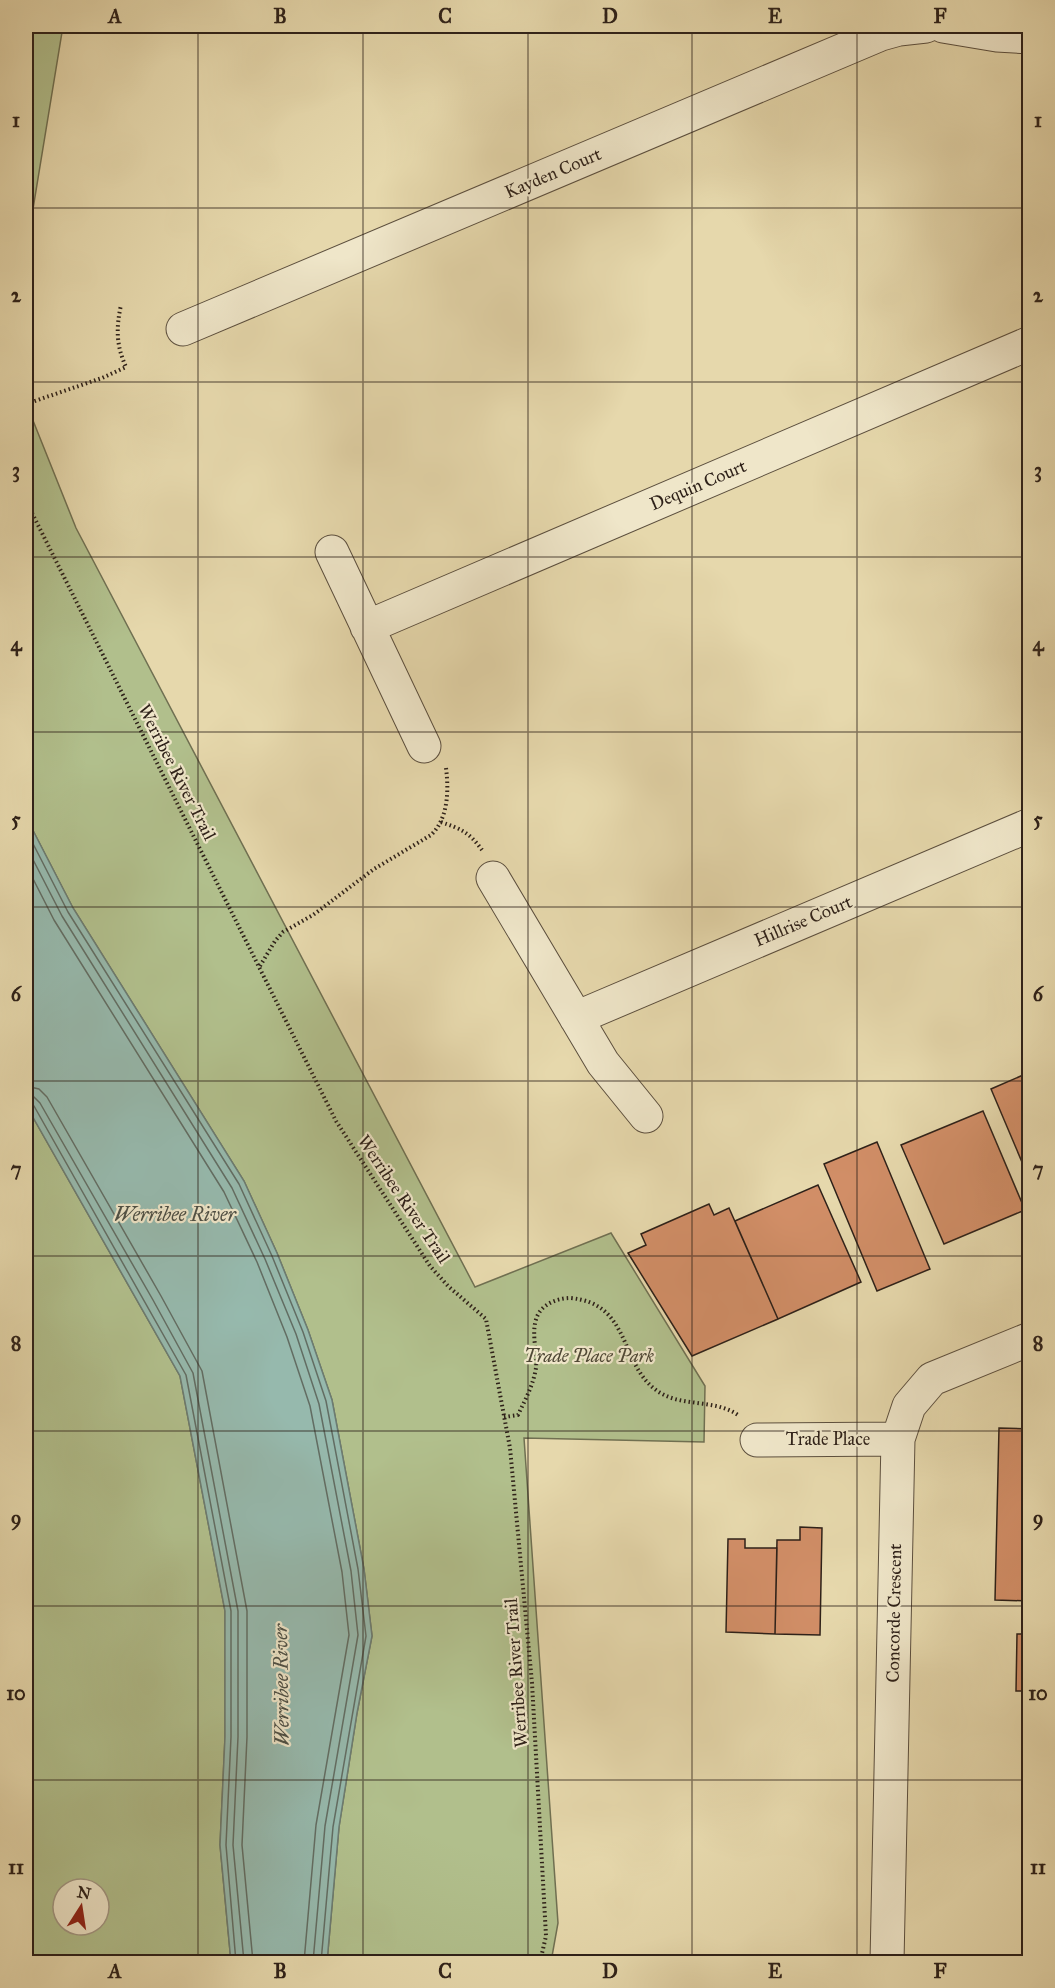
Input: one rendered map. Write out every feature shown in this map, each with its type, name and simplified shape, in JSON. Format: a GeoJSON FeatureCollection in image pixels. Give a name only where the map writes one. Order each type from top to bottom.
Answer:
{"type":"FeatureCollection","features":[{"type":"Feature","properties":{"kind":"street","name":"Kayden Court"},"geometry":{"type":"LineString","coordinates":[[183,329],[881,34],[926,26]]}},
{"type":"Feature","properties":{"kind":"street"},"geometry":{"type":"LineString","coordinates":[[943,26],[996,35],[1029,37]]}},
{"type":"Feature","properties":{"kind":"street","name":"Dequin Court"},"geometry":{"type":"LineString","coordinates":[[367,627],[1029,343]]}},
{"type":"Feature","properties":{"kind":"street"},"geometry":{"type":"LineString","coordinates":[[332,552],[367,627],[435,755]]}},
{"type":"Feature","properties":{"kind":"street","name":"Hillrise Court"},"geometry":{"type":"LineString","coordinates":[[576,1018],[1029,825]]}},
{"type":"Feature","properties":{"kind":"street"},"geometry":{"type":"LineString","coordinates":[[493,878],[603,1063],[646,1116]]}},
{"type":"Feature","properties":{"kind":"street","name":"Concorde Crescent"},"geometry":{"type":"LineString","coordinates":[[887,1962],[898,1439],[909,1406],[932,1379],[1029,1339]]}},
{"type":"Feature","properties":{"kind":"street","name":"Trade Place"},"geometry":{"type":"LineString","coordinates":[[758,1440],[898,1439]]}},
{"type":"Feature","properties":{"kind":"path"},"geometry":{"type":"LineString","coordinates":[[26,33],[31,26]]}},
{"type":"Feature","properties":{"kind":"path"},"geometry":{"type":"LineString","coordinates":[[26,404],[102,378],[126,367],[117,342],[121,305]]}},
{"type":"Feature","properties":{"kind":"path","name":"Werribee River Trail"},"geometry":{"type":"LineString","coordinates":[[26,501],[336,1121],[430,1266],[448,1286],[486,1319],[510,1448],[532,1683],[546,1936],[540,1962]]}},
{"type":"Feature","properties":{"kind":"path"},"geometry":{"type":"LineString","coordinates":[[260,967],[275,941],[284,932],[313,915],[374,869],[431,835],[441,822],[448,782],[435,755]]}},
{"type":"Feature","properties":{"kind":"path"},"geometry":{"type":"LineString","coordinates":[[441,822],[472,836],[490,864],[493,878]]}},
{"type":"Feature","properties":{"kind":"path"},"geometry":{"type":"LineString","coordinates":[[504,1417],[518,1415],[531,1388],[536,1366],[534,1331],[541,1310],[561,1298],[583,1299],[597,1305],[614,1320],[645,1380],[656,1391],[672,1399],[717,1405],[730,1410],[758,1440]]}},
{"type":"Feature","properties":{"kind":"green space"},"geometry":{"type":"Polygon","coordinates":[[[26,26],[63,26],[32,215],[26,217],[26,26]]]}},
{"type":"Feature","properties":{"kind":"green space","name":"Trade Place Park"},"geometry":{"type":"Polygon","coordinates":[[[26,403],[76,528],[475,1287],[611,1233],[705,1386],[704,1442],[524,1438],[558,1923],[551,1962],[327,1962],[339,1827],[372,1636],[364,1569],[332,1400],[308,1330],[277,1253],[244,1181],[73,908],[26,817],[26,403]]]}},
{"type":"Feature","properties":{"kind":"green space"},"geometry":{"type":"Polygon","coordinates":[[[26,1105],[180,1376],[225,1611],[225,1737],[220,1845],[231,1962],[26,1962],[26,1105]]]}},
{"type":"Feature","properties":{"kind":"water","name":"Werribee River"},"geometry":{"type":"Polygon","coordinates":[[[26,817],[73,908],[244,1181],[277,1253],[308,1330],[332,1400],[364,1569],[372,1636],[339,1827],[327,1962],[231,1962],[220,1845],[225,1737],[225,1611],[180,1376],[26,1105],[26,817]]]}},
{"type":"Feature","properties":{"kind":"building"},"geometry":{"type":"Polygon","coordinates":[[[1030,1072],[1030,1181],[991,1089],[1030,1072]]]}},
{"type":"Feature","properties":{"kind":"building"},"geometry":{"type":"Polygon","coordinates":[[[983,1111],[1025,1210],[944,1244],[901,1145],[983,1111]]]}},
{"type":"Feature","properties":{"kind":"building"},"geometry":{"type":"Polygon","coordinates":[[[877,1142],[930,1269],[877,1291],[824,1164],[877,1142]]]}},
{"type":"Feature","properties":{"kind":"building"},"geometry":{"type":"Polygon","coordinates":[[[818,1185],[861,1282],[778,1319],[735,1221],[818,1185]]]}},
{"type":"Feature","properties":{"kind":"building"},"geometry":{"type":"Polygon","coordinates":[[[709,1204],[714,1215],[729,1208],[778,1319],[692,1356],[628,1253],[646,1245],[641,1234],[709,1204]]]}},
{"type":"Feature","properties":{"kind":"building"},"geometry":{"type":"Polygon","coordinates":[[[999,1428],[1030,1429],[1030,1601],[995,1600],[999,1428]]]}},
{"type":"Feature","properties":{"kind":"building"},"geometry":{"type":"Polygon","coordinates":[[[800,1527],[822,1528],[820,1635],[775,1634],[777,1540],[800,1540],[800,1527]]]}},
{"type":"Feature","properties":{"kind":"building"},"geometry":{"type":"Polygon","coordinates":[[[728,1539],[745,1539],[745,1548],[777,1548],[775,1634],[726,1632],[728,1539]]]}},
{"type":"Feature","properties":{"kind":"building"},"geometry":{"type":"Polygon","coordinates":[[[1017,1634],[1030,1634],[1030,1691],[1016,1691],[1017,1634]]]}}]}
